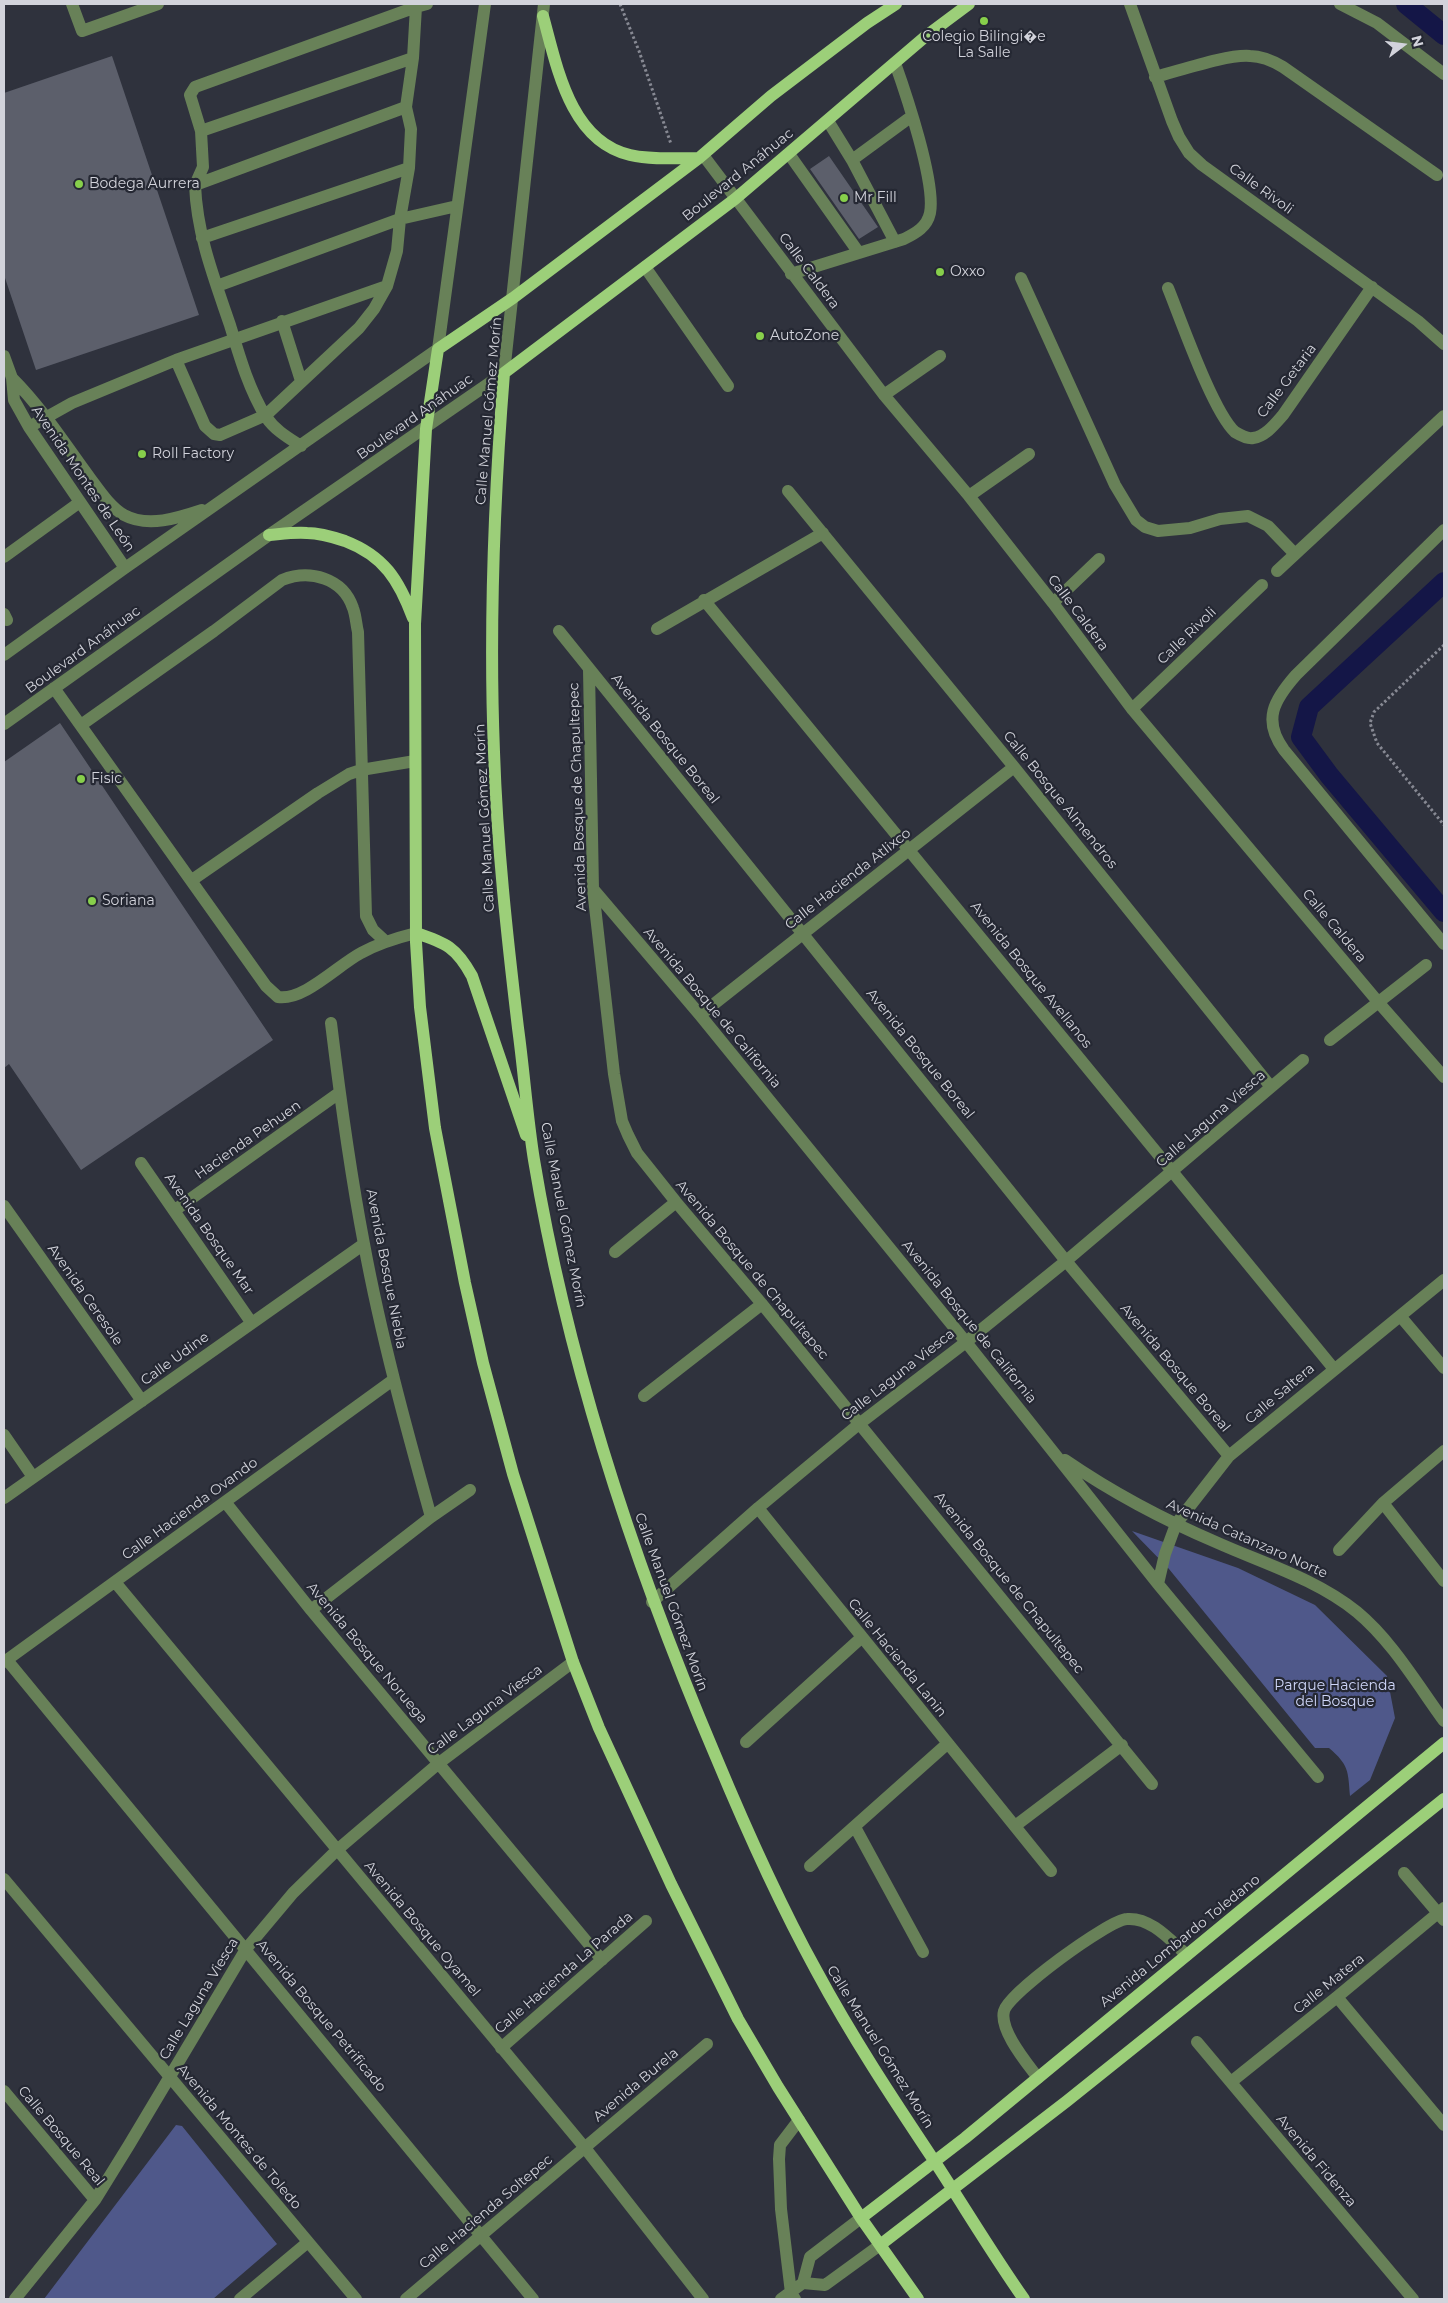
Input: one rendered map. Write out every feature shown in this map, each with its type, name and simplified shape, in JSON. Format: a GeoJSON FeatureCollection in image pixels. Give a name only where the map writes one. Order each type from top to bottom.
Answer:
{"type":"FeatureCollection","features":[{"type":"Feature","properties":{"kind":"main road"},"geometry":{"type":"LineString","coordinates":[[896,4],[867,23],[771,96],[701,157],[513,298],[438,349],[426,429],[415,624],[416,933],[420,1007],[434,1119],[465,1284],[483,1363],[513,1474],[573,1662],[599,1728],[697,1941],[738,2019],[861,2218],[918,2299]]}},
{"type":"Feature","properties":{"kind":"main road","name":"Boulevard Anáhuac"},"geometry":{"type":"LineString","coordinates":[[504,373],[735,199],[895,63],[969,4]]}},
{"type":"Feature","properties":{"kind":"main road"},"geometry":{"type":"LineString","coordinates":[[543,10],[565,91],[578,115],[592,133],[607,146],[630,155],[675,158],[701,157]]}},
{"type":"Feature","properties":{"kind":"main road","name":"Calle Manuel Gómez Morín"},"geometry":{"type":"LineString","coordinates":[[504,373],[497,463],[493,594],[494,751],[503,899],[534,1159],[560,1285],[583,1375],[624,1518],[652,1602],[740,1815],[782,1904],[847,2027],[1024,2299]]}},
{"type":"Feature","properties":{"kind":"main road"},"geometry":{"type":"LineString","coordinates":[[269,535],[309,532],[334,537],[360,547],[381,561],[396,580],[406,597],[415,624]]}},
{"type":"Feature","properties":{"kind":"main road"},"geometry":{"type":"LineString","coordinates":[[416,933],[450,947],[461,957],[472,976],[534,1159]]}},
{"type":"Feature","properties":{"kind":"main road","name":"Avenida Lombardo Toledano"},"geometry":{"type":"LineString","coordinates":[[861,2218],[1038,2078],[1444,1743]]}},
{"type":"Feature","properties":{"kind":"main road"},"geometry":{"type":"LineString","coordinates":[[880,2245],[953,2191],[1444,1799]]}},
{"type":"Feature","properties":{"kind":"street"},"geometry":{"type":"LineString","coordinates":[[72,4],[82,31],[158,4]]}},
{"type":"Feature","properties":{"kind":"street"},"geometry":{"type":"LineString","coordinates":[[4,655],[438,349],[485,4]]}},
{"type":"Feature","properties":{"kind":"street","name":"Calle Rivoli"},"geometry":{"type":"LineString","coordinates":[[1130,4],[1179,137],[1189,153],[1226,183],[1372,286],[1418,321],[1444,344]]}},
{"type":"Feature","properties":{"kind":"street"},"geometry":{"type":"LineString","coordinates":[[1340,4],[1377,24],[1444,74]]}},
{"type":"Feature","properties":{"kind":"street"},"geometry":{"type":"LineString","coordinates":[[176,360],[201,419],[209,431],[220,434],[266,416],[301,380],[359,328],[374,309],[387,286],[397,251],[400,219],[409,168],[411,129],[406,107],[421,5],[195,87],[190,96],[202,131],[203,167],[195,185],[198,221],[217,286],[246,372],[266,416],[280,433],[301,446]]}},
{"type":"Feature","properties":{"kind":"street","name":"Calle Manuel Gómez Morín"},"geometry":{"type":"LineString","coordinates":[[504,373],[543,10]]}},
{"type":"Feature","properties":{"kind":"street"},"geometry":{"type":"LineString","coordinates":[[1156,77],[1241,56],[1261,57],[1271,60],[1437,174]]}},
{"type":"Feature","properties":{"kind":"street"},"geometry":{"type":"LineString","coordinates":[[202,131],[413,58]]}},
{"type":"Feature","properties":{"kind":"street"},"geometry":{"type":"LineString","coordinates":[[791,274],[895,242],[916,233],[924,225],[930,214],[931,200],[928,180],[912,116],[895,63]]}},
{"type":"Feature","properties":{"kind":"street"},"geometry":{"type":"LineString","coordinates":[[195,185],[406,107]]}},
{"type":"Feature","properties":{"kind":"street"},"geometry":{"type":"LineString","coordinates":[[852,160],[912,116]]}},
{"type":"Feature","properties":{"kind":"street"},"geometry":{"type":"LineString","coordinates":[[828,121],[852,160],[895,242]]}},
{"type":"Feature","properties":{"kind":"street"},"geometry":{"type":"LineString","coordinates":[[789,154],[859,253]]}},
{"type":"Feature","properties":{"kind":"street","name":"Calle Caldera"},"geometry":{"type":"LineString","coordinates":[[701,157],[884,395],[969,496],[1053,603],[1132,709],[1379,1002],[1444,1076]]}},
{"type":"Feature","properties":{"kind":"street"},"geometry":{"type":"LineString","coordinates":[[202,238],[409,168]]}},
{"type":"Feature","properties":{"kind":"street"},"geometry":{"type":"LineString","coordinates":[[217,286],[400,219],[457,206]]}},
{"type":"Feature","properties":{"kind":"street"},"geometry":{"type":"LineString","coordinates":[[645,268],[728,386]]}},
{"type":"Feature","properties":{"kind":"street"},"geometry":{"type":"LineString","coordinates":[[1021,278],[1115,486],[1136,520],[1145,527],[1158,531],[1190,528],[1220,519],[1248,516],[1268,526],[1294,553]]}},
{"type":"Feature","properties":{"kind":"street"},"geometry":{"type":"LineString","coordinates":[[29,427],[44,417],[109,386],[234,338],[387,286]]}},
{"type":"Feature","properties":{"kind":"street","name":"Calle Getaria"},"geometry":{"type":"LineString","coordinates":[[1168,288],[1210,388],[1225,417],[1235,431],[1246,438],[1253,438],[1271,429],[1283,415],[1372,286]]}},
{"type":"Feature","properties":{"kind":"street"},"geometry":{"type":"LineString","coordinates":[[282,321],[301,380]]}},
{"type":"Feature","properties":{"kind":"street","name":"Avenida Montes de León"},"geometry":{"type":"LineString","coordinates":[[4,356],[12,378],[29,395],[100,491],[123,514],[134,518],[160,521],[214,506]]}},
{"type":"Feature","properties":{"kind":"street"},"geometry":{"type":"LineString","coordinates":[[884,395],[940,356]]}},
{"type":"Feature","properties":{"kind":"street","name":"Boulevard Anáhuac"},"geometry":{"type":"LineString","coordinates":[[4,724],[269,535],[426,429],[504,373]]}},
{"type":"Feature","properties":{"kind":"street","name":"Avenida Montes de León"},"geometry":{"type":"LineString","coordinates":[[12,378],[9,402],[29,427],[125,568]]}},
{"type":"Feature","properties":{"kind":"street"},"geometry":{"type":"LineString","coordinates":[[9,402],[29,395]]}},
{"type":"Feature","properties":{"kind":"street"},"geometry":{"type":"LineString","coordinates":[[1276,571],[1444,416]]}},
{"type":"Feature","properties":{"kind":"street"},"geometry":{"type":"LineString","coordinates":[[969,496],[1029,454]]}},
{"type":"Feature","properties":{"kind":"street","name":"Calle Bosque Almendros"},"geometry":{"type":"LineString","coordinates":[[788,491],[1014,767],[1271,1087]]}},
{"type":"Feature","properties":{"kind":"street"},"geometry":{"type":"LineString","coordinates":[[4,557],[80,502]]}},
{"type":"Feature","properties":{"kind":"street"},"geometry":{"type":"LineString","coordinates":[[1444,530],[1296,675],[1281,692],[1273,709],[1272,717],[1274,734],[1284,750],[1444,944]]}},
{"type":"Feature","properties":{"kind":"street"},"geometry":{"type":"LineString","coordinates":[[657,629],[704,600],[823,533]]}},
{"type":"Feature","properties":{"kind":"street"},"geometry":{"type":"LineString","coordinates":[[1053,603],[1099,559]]}},
{"type":"Feature","properties":{"kind":"street"},"geometry":{"type":"LineString","coordinates":[[81,725],[214,631],[272,586],[294,575],[317,575],[338,586],[347,596],[353,608],[358,632],[366,916],[372,930],[385,941]]}},
{"type":"Feature","properties":{"kind":"street","name":"Calle Rivoli"},"geometry":{"type":"LineString","coordinates":[[1132,709],[1262,585]]}},
{"type":"Feature","properties":{"kind":"street","name":"Avenida Bosque Avellanos"},"geometry":{"type":"LineString","coordinates":[[704,600],[1334,1369]]}},
{"type":"Feature","properties":{"kind":"street","name":"Avenida Bosque Boreal"},"geometry":{"type":"LineString","coordinates":[[559,631],[1066,1260],[1229,1456]]}},
{"type":"Feature","properties":{"kind":"street","name":"Avenida Bosque de Chapultepec"},"geometry":{"type":"LineString","coordinates":[[589,670],[593,889],[614,1074],[622,1121],[637,1153],[1152,1784]]}},
{"type":"Feature","properties":{"kind":"street"},"geometry":{"type":"LineString","coordinates":[[54,688],[266,986],[278,997],[294,997],[310,988],[348,960],[385,941],[416,933]]}},
{"type":"Feature","properties":{"kind":"street"},"geometry":{"type":"LineString","coordinates":[[192,880],[318,792],[361,770],[415,760]]}},
{"type":"Feature","properties":{"kind":"street","name":"Calle Hacienda Atlixco"},"geometry":{"type":"LineString","coordinates":[[700,1015],[1014,767]]}},
{"type":"Feature","properties":{"kind":"street","name":"Avenida Bosque de California"},"geometry":{"type":"LineString","coordinates":[[593,889],[700,1015],[966,1342],[1158,1584],[1318,1777]]}},
{"type":"Feature","properties":{"kind":"street"},"geometry":{"type":"LineString","coordinates":[[1330,1040],[1426,965]]}},
{"type":"Feature","properties":{"kind":"street","name":"Avenida Bosque Niebla"},"geometry":{"type":"LineString","coordinates":[[330,1023],[339,1093],[364,1244],[393,1380],[431,1517]]}},
{"type":"Feature","properties":{"kind":"street","name":"Calle Laguna Viesca"},"geometry":{"type":"LineString","coordinates":[[652,1602],[758,1508],[1066,1260],[1173,1172],[1303,1060]]}},
{"type":"Feature","properties":{"kind":"street","name":"Hacienda Pehuen"},"geometry":{"type":"LineString","coordinates":[[175,1210],[339,1093]]}},
{"type":"Feature","properties":{"kind":"street","name":"Avenida Bosque Mar"},"geometry":{"type":"LineString","coordinates":[[141,1163],[251,1322]]}},
{"type":"Feature","properties":{"kind":"street"},"geometry":{"type":"LineString","coordinates":[[615,1252],[676,1202]]}},
{"type":"Feature","properties":{"kind":"street","name":"Avenida Ceresole"},"geometry":{"type":"LineString","coordinates":[[4,1206],[142,1401]]}},
{"type":"Feature","properties":{"kind":"street","name":"Calle Udine"},"geometry":{"type":"LineString","coordinates":[[4,1498],[364,1244]]}},
{"type":"Feature","properties":{"kind":"street","name":"Calle Saltera"},"geometry":{"type":"LineString","coordinates":[[1158,1584],[1165,1554],[1176,1524],[1229,1456],[1444,1280]]}},
{"type":"Feature","properties":{"kind":"street"},"geometry":{"type":"LineString","coordinates":[[644,1396],[762,1304]]}},
{"type":"Feature","properties":{"kind":"street"},"geometry":{"type":"LineString","coordinates":[[1400,1317],[1444,1368]]}},
{"type":"Feature","properties":{"kind":"street","name":"Calle Hacienda Ovando"},"geometry":{"type":"LineString","coordinates":[[5,1661],[226,1503],[393,1380]]}},
{"type":"Feature","properties":{"kind":"street"},"geometry":{"type":"LineString","coordinates":[[4,1435],[33,1477]]}},
{"type":"Feature","properties":{"kind":"street"},"geometry":{"type":"LineString","coordinates":[[1339,1550],[1383,1503],[1444,1451]]}},
{"type":"Feature","properties":{"kind":"street","name":"Avenida Catanzaro Norte"},"geometry":{"type":"LineString","coordinates":[[1054,1453],[1119,1495],[1176,1524],[1307,1581],[1335,1596],[1357,1612],[1378,1632],[1444,1721]]}},
{"type":"Feature","properties":{"kind":"street"},"geometry":{"type":"LineString","coordinates":[[311,1610],[431,1517],[470,1490]]}},
{"type":"Feature","properties":{"kind":"street","name":"Avenida Bosque Noruega"},"geometry":{"type":"LineString","coordinates":[[226,1503],[311,1610],[602,1960]]}},
{"type":"Feature","properties":{"kind":"street"},"geometry":{"type":"LineString","coordinates":[[1383,1503],[1444,1581]]}},
{"type":"Feature","properties":{"kind":"street","name":"Calle Hacienda Lanin"},"geometry":{"type":"LineString","coordinates":[[758,1508],[861,1638],[1051,1871]]}},
{"type":"Feature","properties":{"kind":"street","name":"Avenida Bosque Oyamel"},"geometry":{"type":"LineString","coordinates":[[115,1582],[585,2148],[703,2299]]}},
{"type":"Feature","properties":{"kind":"street"},"geometry":{"type":"LineString","coordinates":[[746,1742],[861,1638]]}},
{"type":"Feature","properties":{"kind":"street","name":"Avenida Bosque Petrificado"},"geometry":{"type":"LineString","coordinates":[[5,1661],[246,1949],[534,2299]]}},
{"type":"Feature","properties":{"kind":"street","name":"Calle Laguna Viesca"},"geometry":{"type":"LineString","coordinates":[[15,2299],[95,2200],[246,1949],[293,1893],[337,1850],[439,1763],[573,1662]]}},
{"type":"Feature","properties":{"kind":"street"},"geometry":{"type":"LineString","coordinates":[[810,1866],[947,1744]]}},
{"type":"Feature","properties":{"kind":"street"},"geometry":{"type":"LineString","coordinates":[[1016,1826],[1122,1745]]}},
{"type":"Feature","properties":{"kind":"street"},"geometry":{"type":"LineString","coordinates":[[856,1827],[923,1952]]}},
{"type":"Feature","properties":{"kind":"street"},"geometry":{"type":"LineString","coordinates":[[1404,1873],[1442,1913]]}},
{"type":"Feature","properties":{"kind":"street","name":"Avenida Montes de Toledo"},"geometry":{"type":"LineString","coordinates":[[4,1879],[356,2299]]}},
{"type":"Feature","properties":{"kind":"street","name":"Calle Matera"},"geometry":{"type":"LineString","coordinates":[[1231,2082],[1442,1913]]}},
{"type":"Feature","properties":{"kind":"street"},"geometry":{"type":"LineString","coordinates":[[1038,2078],[1007,2031],[1004,2020],[1004,2012],[1008,2003],[1020,1990],[1106,1926],[1125,1919],[1136,1919],[1148,1924],[1187,1955]]}},
{"type":"Feature","properties":{"kind":"street","name":"Calle Hacienda La Parada"},"geometry":{"type":"LineString","coordinates":[[501,2048],[646,1921]]}},
{"type":"Feature","properties":{"kind":"street"},"geometry":{"type":"LineString","coordinates":[[1337,1998],[1444,2125]]}},
{"type":"Feature","properties":{"kind":"street","name":"Avenida Fidenza"},"geometry":{"type":"LineString","coordinates":[[1197,2042],[1413,2299]]}},
{"type":"Feature","properties":{"kind":"street","name":"Avenida Burela"},"geometry":{"type":"LineString","coordinates":[[585,2148],[707,2044]]}},
{"type":"Feature","properties":{"kind":"street","name":"Calle Bosque Real"},"geometry":{"type":"LineString","coordinates":[[4,2092],[95,2200]]}},
{"type":"Feature","properties":{"kind":"street"},"geometry":{"type":"LineString","coordinates":[[789,2297],[781,2208],[779,2159],[780,2145],[799,2120]]}},
{"type":"Feature","properties":{"kind":"street","name":"Calle Hacienda Soltepec"},"geometry":{"type":"LineString","coordinates":[[406,2299],[585,2148]]}},
{"type":"Feature","properties":{"kind":"street"},"geometry":{"type":"LineString","coordinates":[[789,2297],[803,2283],[810,2258],[861,2218]]}},
{"type":"Feature","properties":{"kind":"street"},"geometry":{"type":"LineString","coordinates":[[240,2299],[308,2242]]}},
{"type":"Feature","properties":{"kind":"street"},"geometry":{"type":"LineString","coordinates":[[803,2283],[825,2285],[880,2245]]}},
{"type":"Feature","properties":{"kind":"path"},"geometry":{"type":"LineString","coordinates":[[620,4],[651,83],[675,158]]}},
{"type":"Feature","properties":{"kind":"path"},"geometry":{"type":"LineString","coordinates":[[1444,645],[1374,712],[1370,723],[1376,743],[1444,825]]}},
{"type":"Feature","properties":{"kind":"green space","name":"Parque Hacienda del Bosque"},"geometry":{"type":"Polygon","coordinates":[[[1132,1531],[1238,1568],[1315,1605],[1387,1676],[1395,1718],[1370,1780],[1350,1796],[1348,1774],[1340,1759],[1329,1748],[1315,1748],[1169,1569],[1132,1531]]]}},
{"type":"Feature","properties":{"kind":"green space"},"geometry":{"type":"Polygon","coordinates":[[[176,2125],[182,2126],[277,2244],[213,2299],[44,2299],[176,2125]]]}},
{"type":"Feature","properties":{"kind":"building","name":"Bodega Aurrera"},"geometry":{"type":"Polygon","coordinates":[[[112,56],[199,315],[36,370],[4,275],[4,93],[112,56]]]}},
{"type":"Feature","properties":{"kind":"building","name":"Mr Fill"},"geometry":{"type":"Polygon","coordinates":[[[829,156],[878,227],[859,239],[810,169],[829,156]]]}},
{"type":"Feature","properties":{"kind":"building","name":"Soriana"},"geometry":{"type":"Polygon","coordinates":[[[60,723],[273,1040],[81,1170],[9,1064],[4,1068],[4,762],[60,723]]]}},
{"type":"Feature","properties":{"kind":"waterway"},"geometry":{"type":"LineString","coordinates":[[1406,4],[1444,35]]}},
{"type":"Feature","properties":{"kind":"waterway"},"geometry":{"type":"LineString","coordinates":[[1444,582],[1309,707],[1301,737],[1329,775],[1444,912]]}},
{"type":"Feature","properties":{"kind":"place","name":"Colegio Bilingi�e La Salle"},"geometry":{"type":"Point","coordinates":[984,21]}},
{"type":"Feature","properties":{"kind":"place","name":"Bodega Aurrera"},"geometry":{"type":"Point","coordinates":[79,184]}},
{"type":"Feature","properties":{"kind":"place","name":"Mr Fill"},"geometry":{"type":"Point","coordinates":[844,198]}},
{"type":"Feature","properties":{"kind":"place","name":"Oxxo"},"geometry":{"type":"Point","coordinates":[940,272]}},
{"type":"Feature","properties":{"kind":"place","name":"AutoZone"},"geometry":{"type":"Point","coordinates":[760,336]}},
{"type":"Feature","properties":{"kind":"place","name":"Roll Factory"},"geometry":{"type":"Point","coordinates":[142,454]}},
{"type":"Feature","properties":{"kind":"place","name":"Fisic"},"geometry":{"type":"Point","coordinates":[81,779]}},
{"type":"Feature","properties":{"kind":"place","name":"Soriana"},"geometry":{"type":"Point","coordinates":[92,901]}}]}
